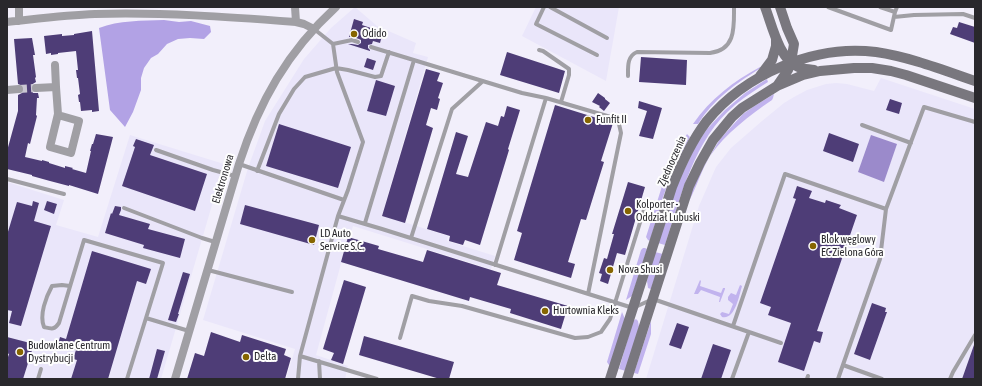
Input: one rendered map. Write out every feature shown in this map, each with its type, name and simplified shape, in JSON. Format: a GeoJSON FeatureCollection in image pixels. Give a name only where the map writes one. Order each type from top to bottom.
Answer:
{"type":"FeatureCollection","features":[{"type":"Feature","properties":{"kind":"main road"},"geometry":{"type":"LineString","coordinates":[[765,7],[776,39],[786,57],[800,68],[820,71]]}},
{"type":"Feature","properties":{"kind":"main road"},"geometry":{"type":"LineString","coordinates":[[780,7],[794,44],[808,53],[820,54]]}},
{"type":"Feature","properties":{"kind":"main road"},"geometry":{"type":"LineString","coordinates":[[760,78],[772,60],[776,46],[776,39]]}},
{"type":"Feature","properties":{"kind":"main road"},"geometry":{"type":"LineString","coordinates":[[777,86],[788,70],[794,44]]}},
{"type":"Feature","properties":{"kind":"main road","name":"Zjednoczenia"},"geometry":{"type":"LineString","coordinates":[[610,379],[672,187],[682,161],[706,123],[719,108],[743,88],[791,62],[820,54],[857,51],[875,52],[914,60],[975,81]]}},
{"type":"Feature","properties":{"kind":"main road"},"geometry":{"type":"LineString","coordinates":[[627,379],[689,186],[713,140],[732,116],[777,86],[804,75],[820,71],[854,68],[872,68],[891,71],[975,98]]}},
{"type":"Feature","properties":{"kind":"street"},"geometry":{"type":"LineString","coordinates":[[18,21],[19,7]]}},
{"type":"Feature","properties":{"kind":"street"},"geometry":{"type":"LineString","coordinates":[[295,7],[296,22]]}},
{"type":"Feature","properties":{"kind":"street","name":"Elektronowa"},"geometry":{"type":"LineString","coordinates":[[175,379],[238,164],[254,121],[265,98],[288,61],[314,29],[336,7]]}},
{"type":"Feature","properties":{"kind":"street"},"geometry":{"type":"LineString","coordinates":[[7,22],[47,17],[95,14],[193,15],[296,22],[314,29]]}},
{"type":"Feature","properties":{"kind":"street"},"geometry":{"type":"LineString","coordinates":[[54,65],[58,115],[50,147],[71,153],[79,121],[58,115]]}},
{"type":"Feature","properties":{"kind":"street"},"geometry":{"type":"LineString","coordinates":[[36,88],[56,87]]}},
{"type":"Feature","properties":{"kind":"street"},"geometry":{"type":"LineString","coordinates":[[7,90],[19,89]]}},
{"type":"Feature","properties":{"kind":"lane"},"geometry":{"type":"LineString","coordinates":[[544,7],[536,24],[597,55]]}},
{"type":"Feature","properties":{"kind":"lane"},"geometry":{"type":"LineString","coordinates":[[550,7],[607,38]]}},
{"type":"Feature","properties":{"kind":"lane"},"geometry":{"type":"LineString","coordinates":[[628,76],[628,61],[633,54],[637,52],[710,53],[724,48],[733,35],[734,7]]}},
{"type":"Feature","properties":{"kind":"lane"},"geometry":{"type":"LineString","coordinates":[[828,7],[891,30],[896,9],[880,7]]}},
{"type":"Feature","properties":{"kind":"lane"},"geometry":{"type":"LineString","coordinates":[[894,17],[963,14],[975,18]]}},
{"type":"Feature","properties":{"kind":"lane"},"geometry":{"type":"LineString","coordinates":[[298,379],[300,356],[338,216],[363,142],[336,68],[333,44],[314,29]]}},
{"type":"Feature","properties":{"kind":"lane"},"geometry":{"type":"LineString","coordinates":[[333,44],[352,40],[358,42]]}},
{"type":"Feature","properties":{"kind":"lane"},"geometry":{"type":"LineString","coordinates":[[371,47],[522,93],[561,102],[614,118],[619,124],[621,133],[588,294]]}},
{"type":"Feature","properties":{"kind":"lane"},"geometry":{"type":"LineString","coordinates":[[539,50],[568,69],[569,75],[561,102]]}},
{"type":"Feature","properties":{"kind":"lane"},"geometry":{"type":"LineString","coordinates":[[257,170],[279,114],[294,89],[305,77],[336,68],[381,76],[389,52]]}},
{"type":"Feature","properties":{"kind":"lane"},"geometry":{"type":"LineString","coordinates":[[365,223],[414,60]]}},
{"type":"Feature","properties":{"kind":"lane"},"geometry":{"type":"LineString","coordinates":[[410,238],[452,108],[483,81]]}},
{"type":"Feature","properties":{"kind":"lane"},"geometry":{"type":"LineString","coordinates":[[495,265],[546,98]]}},
{"type":"Feature","properties":{"kind":"lane"},"geometry":{"type":"LineString","coordinates":[[838,379],[880,259],[886,209],[924,107],[975,122]]}},
{"type":"Feature","properties":{"kind":"lane"},"geometry":{"type":"LineString","coordinates":[[862,125],[910,143]]}},
{"type":"Feature","properties":{"kind":"lane"},"geometry":{"type":"LineString","coordinates":[[156,150],[235,176]]}},
{"type":"Feature","properties":{"kind":"lane"},"geometry":{"type":"LineString","coordinates":[[238,164],[344,200]]}},
{"type":"Feature","properties":{"kind":"lane"},"geometry":{"type":"LineString","coordinates":[[732,326],[785,174],[886,209]]}},
{"type":"Feature","properties":{"kind":"lane"},"geometry":{"type":"LineString","coordinates":[[7,179],[64,194]]}},
{"type":"Feature","properties":{"kind":"lane"},"geometry":{"type":"LineString","coordinates":[[400,338],[412,296],[429,301],[462,306],[575,338],[588,337],[601,332],[610,319],[647,200]]}},
{"type":"Feature","properties":{"kind":"lane"},"geometry":{"type":"LineString","coordinates":[[124,208],[215,242]]}},
{"type":"Feature","properties":{"kind":"lane"},"geometry":{"type":"LineString","coordinates":[[338,216],[365,223],[615,303],[633,308],[653,299],[781,343]]}},
{"type":"Feature","properties":{"kind":"lane"},"geometry":{"type":"LineString","coordinates":[[70,286],[52,286],[44,306],[42,322],[44,327],[51,329],[56,327],[59,322],[70,286],[84,240],[163,263],[126,379]]}},
{"type":"Feature","properties":{"kind":"lane"},"geometry":{"type":"LineString","coordinates":[[207,269],[292,292]]}},
{"type":"Feature","properties":{"kind":"lane"},"geometry":{"type":"LineString","coordinates":[[146,318],[189,331]]}},
{"type":"Feature","properties":{"kind":"lane"},"geometry":{"type":"LineString","coordinates":[[732,379],[749,332]]}},
{"type":"Feature","properties":{"kind":"lane"},"geometry":{"type":"LineString","coordinates":[[950,379],[975,335]]}},
{"type":"Feature","properties":{"kind":"lane"},"geometry":{"type":"LineString","coordinates":[[300,356],[377,379]]}},
{"type":"Feature","properties":{"kind":"lane"},"geometry":{"type":"LineString","coordinates":[[320,362],[320,379]]}},
{"type":"Feature","properties":{"kind":"lane"},"geometry":{"type":"LineString","coordinates":[[842,365],[882,379]]}},
{"type":"Feature","properties":{"kind":"lane"},"geometry":{"type":"LineString","coordinates":[[38,379],[41,369]]}},
{"type":"Feature","properties":{"kind":"shaded area"},"geometry":{"type":"Polygon","coordinates":[[[355,7],[377,26],[416,43],[413,53],[428,57],[382,215],[448,236],[447,241],[495,256],[491,269],[353,226],[316,355],[348,366],[345,379],[286,379],[295,349],[203,320],[248,168],[265,121],[304,59],[331,28],[355,7]]]}},
{"type":"Feature","properties":{"kind":"shaded area"},"geometry":{"type":"Polygon","coordinates":[[[536,7],[619,7],[606,81],[522,36],[536,7]]]}},
{"type":"Feature","properties":{"kind":"shaded area"},"geometry":{"type":"Polygon","coordinates":[[[164,20],[179,22],[191,21],[210,26],[211,32],[204,39],[178,39],[167,44],[158,54],[151,58],[144,68],[141,78],[141,90],[133,112],[125,127],[110,110],[99,28],[123,22],[164,20]]]}},
{"type":"Feature","properties":{"kind":"shaded area"},"geometry":{"type":"Polygon","coordinates":[[[760,67],[761,68],[733,87],[718,100],[698,124],[693,124],[723,91],[760,67]]]}},
{"type":"Feature","properties":{"kind":"shaded area"},"geometry":{"type":"Polygon","coordinates":[[[881,78],[975,109],[975,379],[646,379],[699,206],[716,167],[731,148],[784,103],[794,97],[807,90],[826,84],[836,83],[847,84],[874,91],[881,78]]]}},
{"type":"Feature","properties":{"kind":"shaded area"},"geometry":{"type":"Polygon","coordinates":[[[767,79],[768,82],[735,105],[709,134],[699,151],[683,188],[665,245],[658,243],[676,187],[696,145],[707,129],[725,110],[745,93],[767,79]]]}},
{"type":"Feature","properties":{"kind":"shaded area"},"geometry":{"type":"Polygon","coordinates":[[[774,94],[772,100],[738,125],[716,148],[710,156],[689,201],[693,186],[699,174],[720,139],[743,114],[774,94]]]}},
{"type":"Feature","properties":{"kind":"shaded area"},"geometry":{"type":"Polygon","coordinates":[[[687,134],[690,137],[673,169],[650,241],[646,237],[669,164],[687,134]]]}},
{"type":"Feature","properties":{"kind":"shaded area"},"geometry":{"type":"Polygon","coordinates":[[[130,135],[224,164],[161,379],[7,379],[7,182],[64,200],[56,225],[98,237],[130,135]]]}},
{"type":"Feature","properties":{"kind":"shaded area"},"geometry":{"type":"Polygon","coordinates":[[[871,135],[897,144],[884,182],[858,172],[871,135]]]}},
{"type":"Feature","properties":{"kind":"shaded area"},"geometry":{"type":"Polygon","coordinates":[[[643,248],[647,249],[632,296],[626,300],[641,250],[643,248]]]}},
{"type":"Feature","properties":{"kind":"shaded area"},"geometry":{"type":"Polygon","coordinates":[[[655,252],[663,254],[651,289],[648,288],[647,281],[655,252]]]}},
{"type":"Feature","properties":{"kind":"shaded area"},"geometry":{"type":"Polygon","coordinates":[[[700,280],[700,286],[721,293],[723,288],[725,288],[720,302],[720,297],[701,290],[698,294],[694,294],[700,280]]]}},
{"type":"Feature","properties":{"kind":"shaded area"},"geometry":{"type":"Polygon","coordinates":[[[740,285],[742,286],[736,306],[730,315],[722,317],[720,314],[722,312],[729,314],[733,304],[728,300],[728,297],[731,293],[736,295],[740,285]]]}},
{"type":"Feature","properties":{"kind":"shaded area"},"geometry":{"type":"Polygon","coordinates":[[[622,312],[625,319],[610,366],[607,362],[622,312]]]}},
{"type":"Feature","properties":{"kind":"shaded area"},"geometry":{"type":"Polygon","coordinates":[[[636,319],[639,327],[626,371],[619,369],[633,321],[636,319]]]}},
{"type":"Feature","properties":{"kind":"shaded area"},"geometry":{"type":"Polygon","coordinates":[[[651,321],[651,334],[638,374],[634,373],[651,321]]]}},
{"type":"Feature","properties":{"kind":"building"},"geometry":{"type":"Polygon","coordinates":[[[354,19],[363,22],[362,25],[383,32],[380,43],[373,41],[372,44],[368,45],[370,51],[348,44],[358,45],[361,43],[361,40],[359,39],[349,37],[354,19]]]}},
{"type":"Feature","properties":{"kind":"building"},"geometry":{"type":"Polygon","coordinates":[[[959,22],[975,27],[975,43],[950,34],[953,27],[957,28],[959,22]]]}},
{"type":"Feature","properties":{"kind":"building"},"geometry":{"type":"Polygon","coordinates":[[[92,31],[99,111],[92,112],[92,110],[81,111],[78,95],[80,94],[76,70],[78,70],[76,51],[51,55],[51,53],[46,54],[44,36],[62,34],[62,36],[74,35],[92,31]]]}},
{"type":"Feature","properties":{"kind":"building"},"geometry":{"type":"Polygon","coordinates":[[[32,38],[35,55],[33,55],[36,82],[31,85],[31,89],[33,93],[38,93],[39,98],[37,98],[37,116],[25,157],[42,160],[65,168],[65,166],[73,168],[72,169],[86,173],[90,151],[96,134],[113,137],[98,194],[7,169],[7,151],[18,111],[18,95],[22,93],[24,89],[23,86],[18,84],[14,39],[32,38]]]}},
{"type":"Feature","properties":{"kind":"building"},"geometry":{"type":"Polygon","coordinates":[[[507,52],[565,71],[559,93],[500,75],[507,52]]]}},
{"type":"Feature","properties":{"kind":"building"},"geometry":{"type":"Polygon","coordinates":[[[641,57],[687,60],[686,85],[639,82],[641,57]]]}},
{"type":"Feature","properties":{"kind":"building"},"geometry":{"type":"Polygon","coordinates":[[[367,58],[376,61],[373,70],[364,67],[367,58]]]}},
{"type":"Feature","properties":{"kind":"building"},"geometry":{"type":"Polygon","coordinates":[[[426,69],[440,73],[437,81],[443,83],[438,98],[440,99],[437,110],[431,108],[426,125],[433,128],[405,223],[382,216],[426,69]]]}},
{"type":"Feature","properties":{"kind":"building"},"geometry":{"type":"Polygon","coordinates":[[[376,80],[395,86],[386,116],[367,111],[376,80]]]}},
{"type":"Feature","properties":{"kind":"building"},"geometry":{"type":"Polygon","coordinates":[[[598,93],[610,103],[604,111],[599,107],[600,106],[592,102],[598,93]]]}},
{"type":"Feature","properties":{"kind":"building"},"geometry":{"type":"Polygon","coordinates":[[[890,99],[902,103],[899,114],[886,110],[890,99]]]}},
{"type":"Feature","properties":{"kind":"building"},"geometry":{"type":"Polygon","coordinates":[[[639,101],[662,108],[653,139],[639,136],[647,111],[638,108],[639,101]]]}},
{"type":"Feature","properties":{"kind":"building"},"geometry":{"type":"Polygon","coordinates":[[[555,105],[613,123],[601,161],[604,162],[586,220],[581,219],[568,262],[575,264],[571,278],[514,260],[522,233],[517,231],[555,105]]]}},
{"type":"Feature","properties":{"kind":"building"},"geometry":{"type":"Polygon","coordinates":[[[507,106],[520,110],[480,245],[465,240],[463,245],[449,241],[450,236],[427,229],[456,132],[468,136],[456,174],[468,177],[486,122],[498,126],[501,116],[504,117],[507,106]]]}},
{"type":"Feature","properties":{"kind":"building"},"geometry":{"type":"Polygon","coordinates":[[[279,124],[351,147],[338,188],[266,166],[279,124]]]}},
{"type":"Feature","properties":{"kind":"building"},"geometry":{"type":"Polygon","coordinates":[[[829,133],[859,144],[853,162],[823,151],[829,133]]]}},
{"type":"Feature","properties":{"kind":"building"},"geometry":{"type":"Polygon","coordinates":[[[136,139],[154,145],[150,155],[207,174],[195,211],[122,186],[135,147],[133,146],[136,139]]]}},
{"type":"Feature","properties":{"kind":"building","name":"Kolporter - Oddział Lubuski"},"geometry":{"type":"Polygon","coordinates":[[[628,182],[645,187],[625,255],[617,253],[608,284],[600,281],[602,274],[599,273],[604,258],[607,259],[614,234],[612,234],[628,182]]]}},
{"type":"Feature","properties":{"kind":"building","name":"Blok węglowy EC Zielona Góra"},"geometry":{"type":"Polygon","coordinates":[[[797,186],[812,191],[809,198],[825,203],[826,200],[841,205],[839,208],[857,215],[817,331],[823,332],[820,343],[814,341],[804,371],[778,362],[791,323],[768,315],[771,307],[760,303],[796,199],[793,198],[797,186]]]}},
{"type":"Feature","properties":{"kind":"building"},"geometry":{"type":"Polygon","coordinates":[[[33,201],[39,203],[34,221],[51,226],[21,326],[9,323],[12,311],[7,310],[7,235],[17,202],[32,206],[33,201]]]}},
{"type":"Feature","properties":{"kind":"building"},"geometry":{"type":"Polygon","coordinates":[[[47,201],[57,204],[54,214],[44,210],[47,201]]]}},
{"type":"Feature","properties":{"kind":"building"},"geometry":{"type":"Polygon","coordinates":[[[245,205],[319,225],[314,245],[240,224],[245,205]]]}},
{"type":"Feature","properties":{"kind":"building"},"geometry":{"type":"Polygon","coordinates":[[[115,206],[121,207],[119,215],[150,224],[148,229],[185,239],[180,258],[143,248],[144,245],[105,233],[111,213],[112,214],[115,206]]]}},
{"type":"Feature","properties":{"kind":"building"},"geometry":{"type":"Polygon","coordinates":[[[348,237],[379,246],[378,249],[423,262],[427,250],[501,273],[497,285],[568,306],[561,329],[510,313],[511,309],[470,297],[469,301],[341,262],[348,237]]]}},
{"type":"Feature","properties":{"kind":"building"},"geometry":{"type":"Polygon","coordinates":[[[92,251],[151,269],[146,284],[137,281],[108,379],[71,379],[77,360],[73,359],[76,350],[58,344],[60,337],[66,339],[92,251]]]}},
{"type":"Feature","properties":{"kind":"building"},"geometry":{"type":"Polygon","coordinates":[[[183,272],[190,274],[176,322],[168,320],[183,272]]]}},
{"type":"Feature","properties":{"kind":"building"},"geometry":{"type":"Polygon","coordinates":[[[344,280],[366,287],[343,364],[331,360],[334,353],[323,349],[344,280]]]}},
{"type":"Feature","properties":{"kind":"building"},"geometry":{"type":"Polygon","coordinates":[[[872,303],[886,308],[885,312],[887,312],[870,360],[854,354],[872,303]]]}},
{"type":"Feature","properties":{"kind":"building"},"geometry":{"type":"Polygon","coordinates":[[[677,323],[689,327],[681,349],[669,345],[677,323]]]}},
{"type":"Feature","properties":{"kind":"building","name":"Delta"},"geometry":{"type":"Polygon","coordinates":[[[211,332],[240,342],[242,335],[286,349],[284,355],[291,358],[285,379],[187,379],[195,353],[204,356],[211,332]]]}},
{"type":"Feature","properties":{"kind":"building"},"geometry":{"type":"Polygon","coordinates":[[[364,336],[454,362],[449,379],[440,379],[359,355],[364,336]]]}},
{"type":"Feature","properties":{"kind":"building","name":"Budowlane Centrum Dystrybucji"},"geometry":{"type":"Polygon","coordinates":[[[7,337],[34,344],[23,379],[7,379],[7,360],[9,354],[7,353],[7,337]]]}},
{"type":"Feature","properties":{"kind":"building"},"geometry":{"type":"Polygon","coordinates":[[[713,344],[731,350],[721,379],[701,379],[713,344]]]}},
{"type":"Feature","properties":{"kind":"building"},"geometry":{"type":"Polygon","coordinates":[[[974,345],[975,379],[962,379],[974,345]]]}},
{"type":"Feature","properties":{"kind":"building"},"geometry":{"type":"Polygon","coordinates":[[[157,349],[165,351],[157,379],[149,379],[157,349]]]}},
{"type":"Feature","properties":{"kind":"tunnel"},"geometry":{"type":"LineString","coordinates":[[19,89],[36,88]]}},
{"type":"Feature","properties":{"kind":"place","name":"Odido"},"geometry":{"type":"Point","coordinates":[354,34]}},
{"type":"Feature","properties":{"kind":"place","name":"Funfit II"},"geometry":{"type":"Point","coordinates":[588,120]}},
{"type":"Feature","properties":{"kind":"place","name":"Kolporter - Oddział Lubuski"},"geometry":{"type":"Point","coordinates":[628,211]}},
{"type":"Feature","properties":{"kind":"place","name":"LD Auto Service S.C."},"geometry":{"type":"Point","coordinates":[312,240]}},
{"type":"Feature","properties":{"kind":"place","name":"Blok węglowy EC Zielona Góra"},"geometry":{"type":"Point","coordinates":[813,246]}},
{"type":"Feature","properties":{"kind":"place","name":"Nova Shusi"},"geometry":{"type":"Point","coordinates":[610,270]}},
{"type":"Feature","properties":{"kind":"place","name":"Hurtownia Kleks"},"geometry":{"type":"Point","coordinates":[545,311]}},
{"type":"Feature","properties":{"kind":"place","name":"Budowlane Centrum Dystrybucji"},"geometry":{"type":"Point","coordinates":[20,352]}},
{"type":"Feature","properties":{"kind":"place","name":"Delta"},"geometry":{"type":"Point","coordinates":[246,357]}}]}
